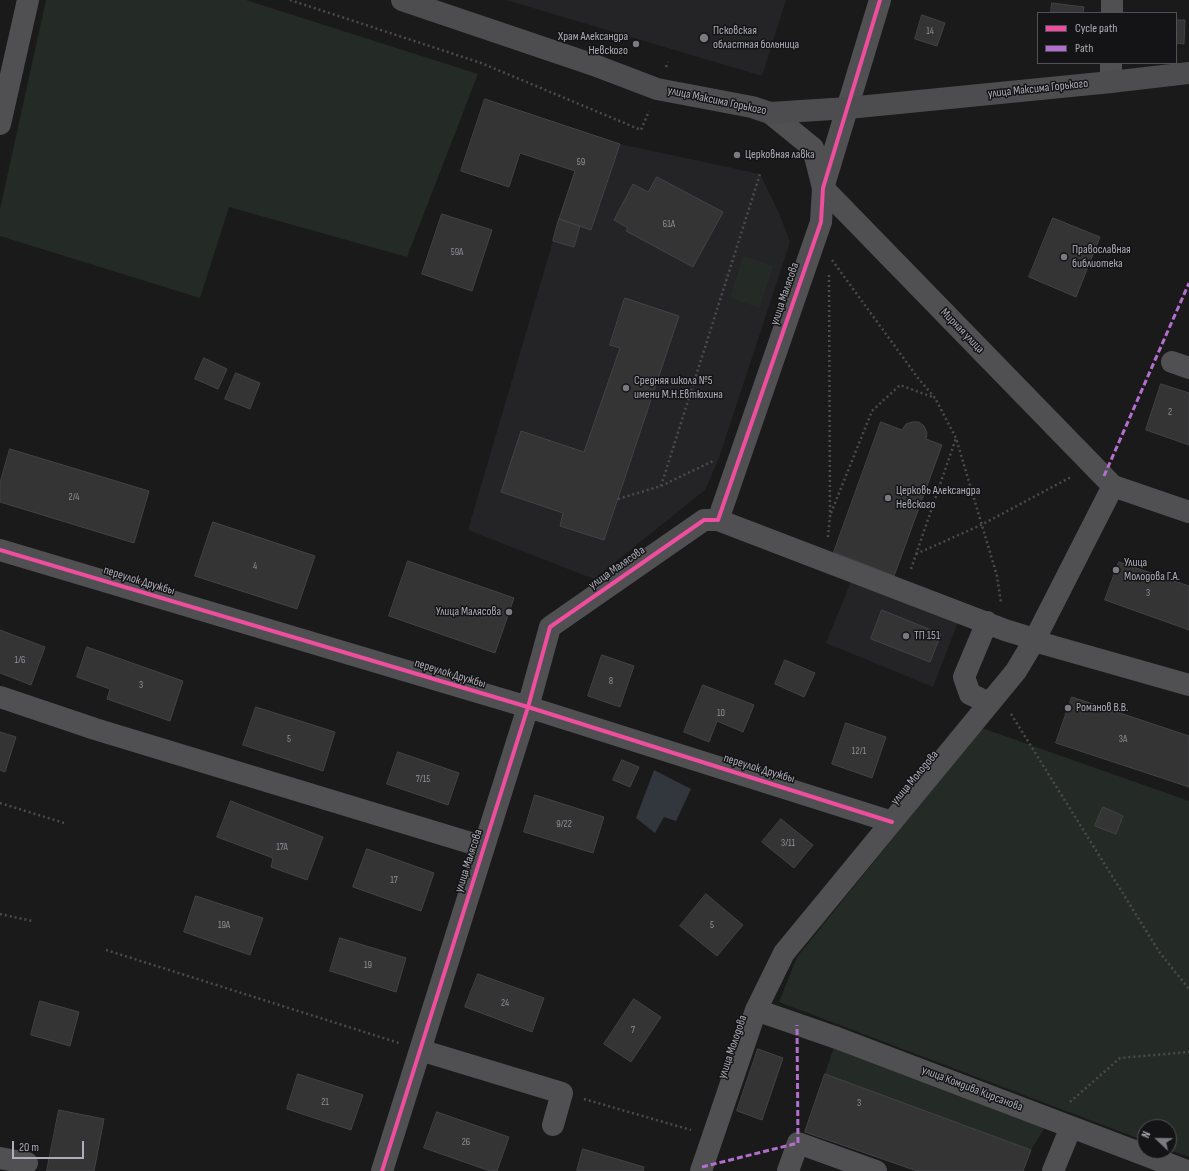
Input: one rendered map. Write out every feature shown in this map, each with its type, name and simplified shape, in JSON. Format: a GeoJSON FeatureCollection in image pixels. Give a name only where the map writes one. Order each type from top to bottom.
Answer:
{"type":"FeatureCollection","features":[{"type":"Feature","properties":{"kind":"main road","name":"улица Максима Горького"},"geometry":{"type":"LineString","coordinates":[[402,0],[594,65],[657,89],[752,107],[770,113],[848,108],[1111,72],[1189,73]]}},
{"type":"Feature","properties":{"kind":"street"},"geometry":{"type":"LineString","coordinates":[[0,124],[28,0]]}},
{"type":"Feature","properties":{"kind":"street","name":"улица Малясова"},"geometry":{"type":"LineString","coordinates":[[382,1171],[528,707],[550,627],[704,520],[718,520],[821,222],[823,188],[880,0]]}},
{"type":"Feature","properties":{"kind":"street"},"geometry":{"type":"LineString","coordinates":[[1112,0],[1112,12]]}},
{"type":"Feature","properties":{"kind":"street"},"geometry":{"type":"LineString","coordinates":[[770,113],[813,148],[823,188]]}},
{"type":"Feature","properties":{"kind":"street","name":"Мирная улица"},"geometry":{"type":"LineString","coordinates":[[823,188],[1113,486],[1189,512]]}},
{"type":"Feature","properties":{"kind":"street","name":"улица Молодова"},"geometry":{"type":"LineString","coordinates":[[706,1170],[713,1136],[756,1010],[784,953],[1016,671],[1034,641],[1113,486]]}},
{"type":"Feature","properties":{"kind":"street"},"geometry":{"type":"LineString","coordinates":[[718,520],[1031,638],[1034,641],[1189,685]]}},
{"type":"Feature","properties":{"kind":"street","name":"переулок Дружбы"},"geometry":{"type":"LineString","coordinates":[[0,550],[528,707],[892,822]]}},
{"type":"Feature","properties":{"kind":"street"},"geometry":{"type":"LineString","coordinates":[[987,622],[964,677],[970,694],[993,698]]}},
{"type":"Feature","properties":{"kind":"street"},"geometry":{"type":"LineString","coordinates":[[0,697],[95,729],[484,847]]}},
{"type":"Feature","properties":{"kind":"street","name":"улица Комдива Кирсанова"},"geometry":{"type":"LineString","coordinates":[[756,1010],[837,1038],[1187,1171]]}},
{"type":"Feature","properties":{"kind":"street"},"geometry":{"type":"LineString","coordinates":[[420,1050],[562,1093],[553,1125]]}},
{"type":"Feature","properties":{"kind":"street"},"geometry":{"type":"LineString","coordinates":[[1053,1171],[1071,1127]]}},
{"type":"Feature","properties":{"kind":"street"},"geometry":{"type":"LineString","coordinates":[[788,1171],[798,1144],[876,1171]]}},
{"type":"Feature","properties":{"kind":"street"},"geometry":{"type":"LineString","coordinates":[[0,1158],[27,1163]]}},
{"type":"Feature","properties":{"kind":"path"},"geometry":{"type":"LineString","coordinates":[[290,0],[481,63],[641,130],[668,62]]}},
{"type":"Feature","properties":{"kind":"path"},"geometry":{"type":"LineString","coordinates":[[661,486],[760,174]]}},
{"type":"Feature","properties":{"kind":"path"},"geometry":{"type":"LineString","coordinates":[[829,263],[829,255],[918,378],[935,398],[956,438],[996,576]]}},
{"type":"Feature","properties":{"kind":"path"},"geometry":{"type":"LineString","coordinates":[[826,561],[830,516],[829,271]]}},
{"type":"Feature","properties":{"kind":"path"},"geometry":{"type":"LineString","coordinates":[[830,516],[872,411],[900,385],[935,398]]}},
{"type":"Feature","properties":{"kind":"path"},"geometry":{"type":"LineString","coordinates":[[903,590],[956,438]]}},
{"type":"Feature","properties":{"kind":"path"},"geometry":{"type":"LineString","coordinates":[[618,499],[661,486],[719,458]]}},
{"type":"Feature","properties":{"kind":"path"},"geometry":{"type":"LineString","coordinates":[[916,554],[981,525],[1072,476]]}},
{"type":"Feature","properties":{"kind":"path"},"geometry":{"type":"LineString","coordinates":[[993,698],[1160,953],[1189,989]]}},
{"type":"Feature","properties":{"kind":"path"},"geometry":{"type":"LineString","coordinates":[[0,803],[64,823]]}},
{"type":"Feature","properties":{"kind":"path"},"geometry":{"type":"LineString","coordinates":[[0,914],[32,922]]}},
{"type":"Feature","properties":{"kind":"path"},"geometry":{"type":"LineString","coordinates":[[106,950],[420,1050]]}},
{"type":"Feature","properties":{"kind":"path"},"geometry":{"type":"LineString","coordinates":[[1050,1119],[1120,1058],[1189,1052]]}},
{"type":"Feature","properties":{"kind":"path"},"geometry":{"type":"LineString","coordinates":[[562,1093],[713,1136]]}},
{"type":"Feature","properties":{"kind":"shaded area"},"geometry":{"type":"Polygon","coordinates":[[[46,0],[246,0],[478,74],[407,257],[229,207],[200,298],[0,236],[0,209],[46,0]]]}},
{"type":"Feature","properties":{"kind":"shaded area","name":"Псковская областная больница"},"geometry":{"type":"Polygon","coordinates":[[[506,0],[786,0],[762,76],[506,0]]]}},
{"type":"Feature","properties":{"kind":"shaded area","name":"Средняя школа №5 имени М.Н.Евтюхина"},"geometry":{"type":"Polygon","coordinates":[[[620,144],[760,174],[779,213],[790,242],[719,458],[705,490],[594,579],[468,530],[553,241],[574,247],[580,226],[591,230],[620,144]]]}},
{"type":"Feature","properties":{"kind":"shaded area"},"geometry":{"type":"Polygon","coordinates":[[[743,256],[773,266],[759,308],[730,298],[743,256]]]}},
{"type":"Feature","properties":{"kind":"shaded area"},"geometry":{"type":"Polygon","coordinates":[[[852,579],[958,622],[933,687],[826,643],[852,579]]]}},
{"type":"Feature","properties":{"kind":"shaded area"},"geometry":{"type":"Polygon","coordinates":[[[982,728],[1189,801],[1189,1157],[1177,1153],[1177,1119],[1137,1119],[1137,1138],[779,1002],[797,957],[982,728]]]}},
{"type":"Feature","properties":{"kind":"shaded area"},"geometry":{"type":"Polygon","coordinates":[[[654,770],[691,789],[676,821],[664,817],[655,833],[636,818],[654,770]]]}},
{"type":"Feature","properties":{"kind":"shaded area"},"geometry":{"type":"Polygon","coordinates":[[[837,1038],[1050,1119],[1031,1150],[825,1074],[837,1038]]]}},
{"type":"Feature","properties":{"kind":"building"},"geometry":{"type":"Polygon","coordinates":[[[1052,3],[1084,7],[1083,12],[1051,12],[1052,3]]]}},
{"type":"Feature","properties":{"kind":"building"},"geometry":{"type":"Polygon","coordinates":[[[922,15],[945,23],[937,46],[915,39],[922,15]]]}},
{"type":"Feature","properties":{"kind":"building"},"geometry":{"type":"Polygon","coordinates":[[[1177,20],[1185,20],[1184,44],[1177,43],[1177,20]]]}},
{"type":"Feature","properties":{"kind":"building"},"geometry":{"type":"Polygon","coordinates":[[[485,99],[620,144],[591,230],[559,219],[575,171],[520,153],[509,187],[461,171],[485,99]]]}},
{"type":"Feature","properties":{"kind":"building"},"geometry":{"type":"Polygon","coordinates":[[[657,177],[723,212],[693,267],[626,231],[628,228],[614,220],[633,184],[648,192],[657,177]]]}},
{"type":"Feature","properties":{"kind":"building"},"geometry":{"type":"Polygon","coordinates":[[[442,214],[492,230],[472,291],[422,274],[442,214]]]}},
{"type":"Feature","properties":{"kind":"building","name":"Православная библиотека"},"geometry":{"type":"Polygon","coordinates":[[[1053,218],[1100,237],[1076,297],[1029,277],[1053,218]]]}},
{"type":"Feature","properties":{"kind":"building"},"geometry":{"type":"Polygon","coordinates":[[[559,219],[580,226],[574,247],[553,241],[559,219]]]}},
{"type":"Feature","properties":{"kind":"building"},"geometry":{"type":"Polygon","coordinates":[[[625,298],[679,316],[604,540],[560,526],[563,513],[501,492],[521,431],[584,452],[620,348],[610,345],[625,298]]]}},
{"type":"Feature","properties":{"kind":"building"},"geometry":{"type":"Polygon","coordinates":[[[204,358],[227,369],[218,389],[195,379],[204,358]]]}},
{"type":"Feature","properties":{"kind":"building"},"geometry":{"type":"Polygon","coordinates":[[[236,373],[260,383],[250,409],[225,399],[236,373]]]}},
{"type":"Feature","properties":{"kind":"building"},"geometry":{"type":"Polygon","coordinates":[[[1161,384],[1189,393],[1189,445],[1146,430],[1161,384]]]}},
{"type":"Feature","properties":{"kind":"building","name":"Церковь Александра Невского"},"geometry":{"type":"Polygon","coordinates":[[[881,422],[902,430],[906,424],[919,422],[924,426],[927,433],[926,439],[942,445],[894,576],[834,552],[881,422]]]}},
{"type":"Feature","properties":{"kind":"building"},"geometry":{"type":"Polygon","coordinates":[[[10,449],[149,491],[134,543],[0,502],[0,483],[10,449]]]}},
{"type":"Feature","properties":{"kind":"building"},"geometry":{"type":"Polygon","coordinates":[[[213,522],[315,556],[297,609],[195,576],[213,522]]]}},
{"type":"Feature","properties":{"kind":"building"},"geometry":{"type":"Polygon","coordinates":[[[408,561],[514,598],[495,653],[389,616],[408,561]]]}},
{"type":"Feature","properties":{"kind":"building"},"geometry":{"type":"Polygon","coordinates":[[[1119,562],[1189,586],[1189,630],[1105,600],[1119,562]]]}},
{"type":"Feature","properties":{"kind":"building","name":"ТП 151"},"geometry":{"type":"Polygon","coordinates":[[[882,610],[941,634],[930,662],[871,639],[882,610]]]}},
{"type":"Feature","properties":{"kind":"building"},"geometry":{"type":"Polygon","coordinates":[[[0,630],[45,647],[31,685],[0,673],[0,630]]]}},
{"type":"Feature","properties":{"kind":"building"},"geometry":{"type":"Polygon","coordinates":[[[87,647],[183,681],[170,721],[107,699],[110,689],[77,677],[87,647]]]}},
{"type":"Feature","properties":{"kind":"building"},"geometry":{"type":"Polygon","coordinates":[[[602,655],[634,666],[620,707],[588,696],[602,655]]]}},
{"type":"Feature","properties":{"kind":"building"},"geometry":{"type":"Polygon","coordinates":[[[785,660],[815,673],[804,697],[775,684],[785,660]]]}},
{"type":"Feature","properties":{"kind":"building"},"geometry":{"type":"Polygon","coordinates":[[[703,685],[754,705],[743,732],[717,721],[709,742],[684,732],[703,685]]]}},
{"type":"Feature","properties":{"kind":"building"},"geometry":{"type":"Polygon","coordinates":[[[1072,697],[1189,736],[1189,787],[1056,743],[1072,697]]]}},
{"type":"Feature","properties":{"kind":"building"},"geometry":{"type":"Polygon","coordinates":[[[256,707],[335,732],[323,771],[243,745],[256,707]]]}},
{"type":"Feature","properties":{"kind":"building"},"geometry":{"type":"Polygon","coordinates":[[[846,723],[886,737],[872,778],[832,764],[846,723]]]}},
{"type":"Feature","properties":{"kind":"building"},"geometry":{"type":"Polygon","coordinates":[[[0,732],[16,737],[5,772],[0,770],[0,732]]]}},
{"type":"Feature","properties":{"kind":"building"},"geometry":{"type":"Polygon","coordinates":[[[398,752],[459,773],[448,805],[387,784],[398,752]]]}},
{"type":"Feature","properties":{"kind":"building"},"geometry":{"type":"Polygon","coordinates":[[[622,760],[639,767],[630,787],[613,780],[622,760]]]}},
{"type":"Feature","properties":{"kind":"building"},"geometry":{"type":"Polygon","coordinates":[[[535,795],[604,817],[593,853],[524,832],[535,795]]]}},
{"type":"Feature","properties":{"kind":"building"},"geometry":{"type":"Polygon","coordinates":[[[231,801],[323,837],[307,880],[271,867],[273,858],[217,837],[231,801]]]}},
{"type":"Feature","properties":{"kind":"building"},"geometry":{"type":"Polygon","coordinates":[[[1103,807],[1123,816],[1116,834],[1095,826],[1103,807]]]}},
{"type":"Feature","properties":{"kind":"building"},"geometry":{"type":"Polygon","coordinates":[[[781,819],[813,845],[794,868],[762,842],[781,819]]]}},
{"type":"Feature","properties":{"kind":"building"},"geometry":{"type":"Polygon","coordinates":[[[367,849],[434,873],[421,911],[353,887],[367,849]]]}},
{"type":"Feature","properties":{"kind":"building"},"geometry":{"type":"Polygon","coordinates":[[[706,894],[743,925],[717,956],[680,926],[706,894]]]}},
{"type":"Feature","properties":{"kind":"building"},"geometry":{"type":"Polygon","coordinates":[[[196,896],[263,918],[250,955],[184,932],[196,896]]]}},
{"type":"Feature","properties":{"kind":"building"},"geometry":{"type":"Polygon","coordinates":[[[340,938],[406,958],[396,992],[330,971],[340,938]]]}},
{"type":"Feature","properties":{"kind":"building"},"geometry":{"type":"Polygon","coordinates":[[[478,974],[544,998],[532,1032],[465,1007],[478,974]]]}},
{"type":"Feature","properties":{"kind":"building"},"geometry":{"type":"Polygon","coordinates":[[[634,999],[661,1017],[631,1062],[604,1044],[634,999]]]}},
{"type":"Feature","properties":{"kind":"building"},"geometry":{"type":"Polygon","coordinates":[[[40,1001],[79,1012],[70,1046],[31,1035],[40,1001]]]}},
{"type":"Feature","properties":{"kind":"building"},"geometry":{"type":"Polygon","coordinates":[[[758,1049],[783,1058],[762,1120],[737,1111],[758,1049]]]}},
{"type":"Feature","properties":{"kind":"building"},"geometry":{"type":"Polygon","coordinates":[[[298,1074],[363,1095],[351,1130],[287,1109],[298,1074]]]}},
{"type":"Feature","properties":{"kind":"building"},"geometry":{"type":"Polygon","coordinates":[[[825,1074],[1031,1150],[1023,1171],[917,1171],[805,1132],[825,1074]]]}},
{"type":"Feature","properties":{"kind":"building"},"geometry":{"type":"Polygon","coordinates":[[[59,1110],[104,1119],[94,1171],[47,1171],[59,1110]]]}},
{"type":"Feature","properties":{"kind":"building"},"geometry":{"type":"Polygon","coordinates":[[[437,1112],[509,1137],[497,1171],[490,1171],[424,1148],[437,1112]]]}},
{"type":"Feature","properties":{"kind":"building"},"geometry":{"type":"Polygon","coordinates":[[[583,1149],[644,1167],[643,1171],[577,1171],[583,1149]]]}},
{"type":"Feature","properties":{"kind":"marked path"},"geometry":{"type":"LineString","coordinates":[[1104,476],[1189,283]]}},
{"type":"Feature","properties":{"kind":"marked path"},"geometry":{"type":"LineString","coordinates":[[702,1167],[798,1143],[797,1025]]}},
{"type":"Feature","properties":{"kind":"cycle path"},"geometry":{"type":"LineString","coordinates":[[382,1171],[528,707],[550,627],[704,520],[718,520],[821,222],[823,188],[880,0]]}},
{"type":"Feature","properties":{"kind":"cycle path"},"geometry":{"type":"LineString","coordinates":[[0,550],[528,707],[892,822]]}},
{"type":"Feature","properties":{"kind":"place","name":"Псковская областная больница"},"geometry":{"type":"Point","coordinates":[704,38]}},
{"type":"Feature","properties":{"kind":"place","name":"Храм Александра Невского"},"geometry":{"type":"Point","coordinates":[636,44]}},
{"type":"Feature","properties":{"kind":"place","name":"Церковная лавка"},"geometry":{"type":"Point","coordinates":[737,155]}},
{"type":"Feature","properties":{"kind":"place","name":"Православная библиотека"},"geometry":{"type":"Point","coordinates":[1064,257]}},
{"type":"Feature","properties":{"kind":"place","name":"Средняя школа №5 имени М.Н.Евтюхина"},"geometry":{"type":"Point","coordinates":[626,388]}},
{"type":"Feature","properties":{"kind":"place","name":"Церковь Александра Невского"},"geometry":{"type":"Point","coordinates":[888,498]}},
{"type":"Feature","properties":{"kind":"place","name":"Улица Молодова Г.А."},"geometry":{"type":"Point","coordinates":[1116,570]}},
{"type":"Feature","properties":{"kind":"place","name":"Улица Малясова"},"geometry":{"type":"Point","coordinates":[509,612]}},
{"type":"Feature","properties":{"kind":"place","name":"ТП 151"},"geometry":{"type":"Point","coordinates":[906,636]}},
{"type":"Feature","properties":{"kind":"place","name":"Романов В.В."},"geometry":{"type":"Point","coordinates":[1068,708]}}]}
